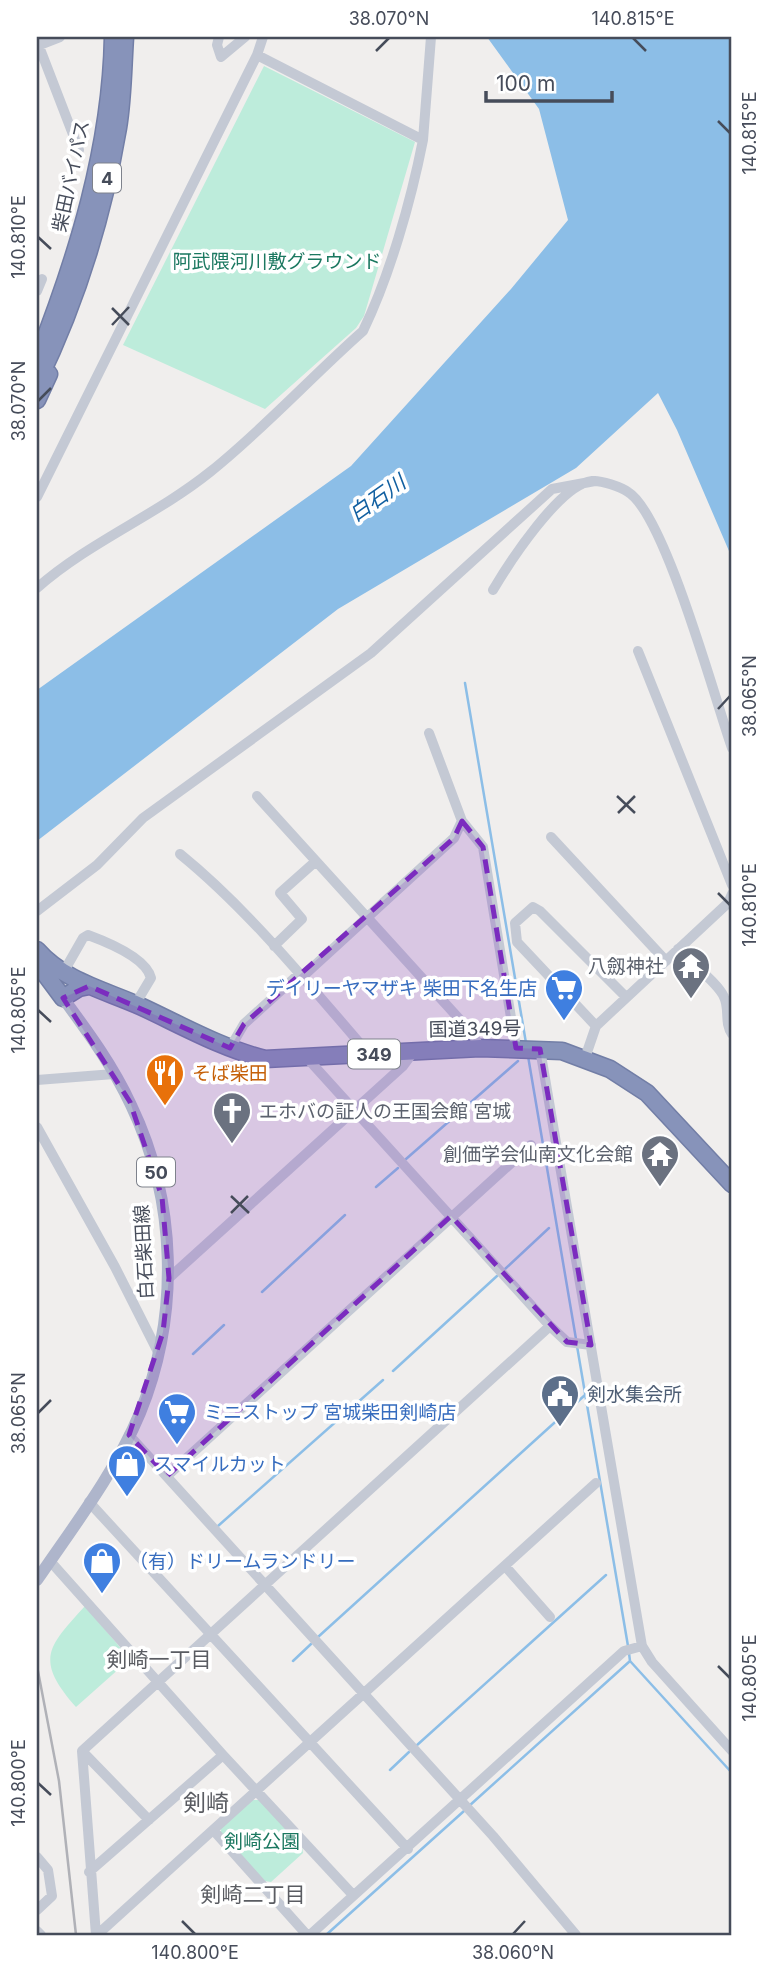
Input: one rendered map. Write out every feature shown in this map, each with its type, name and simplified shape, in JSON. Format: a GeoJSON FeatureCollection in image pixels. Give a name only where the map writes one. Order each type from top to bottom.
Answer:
{"type":"FeatureCollection","features":[{"type":"Feature","properties":{"kind":"highway","name":"柴田バイパス"},"geometry":{"type":"LineString","coordinates":[[37,359],[76,252],[104,126],[114,37]]}},
{"type":"Feature","properties":{"kind":"highway","name":"柴田バイパス"},"geometry":{"type":"LineString","coordinates":[[37,383],[67,314],[95,229],[118,126],[125,37]]}},
{"type":"Feature","properties":{"kind":"highway"},"geometry":{"type":"LineString","coordinates":[[37,331],[62,271],[76,252]]}},
{"type":"Feature","properties":{"kind":"highway"},"geometry":{"type":"LineString","coordinates":[[37,400],[50,373],[67,314]]}},
{"type":"Feature","properties":{"kind":"highway","name":"349"},"geometry":{"type":"LineString","coordinates":[[37,950],[64,973],[89,986]]}},
{"type":"Feature","properties":{"kind":"highway"},"geometry":{"type":"LineString","coordinates":[[37,963],[63,998],[79,988],[89,986]]}},
{"type":"Feature","properties":{"kind":"highway","name":"国道349号"},"geometry":{"type":"LineString","coordinates":[[89,986],[133,1003],[230,1048],[265,1059],[480,1048],[528,1048],[585,1058],[610,1069],[647,1093],[732,1184]]}},
{"type":"Feature","properties":{"kind":"main road","name":"白石柴田線"},"geometry":{"type":"LineString","coordinates":[[37,1580],[130,1435],[159,1354],[169,1278],[162,1197],[138,1119],[114,1073],[63,998]]}},
{"type":"Feature","properties":{"kind":"street"},"geometry":{"type":"LineString","coordinates":[[60,37],[37,44],[79,150]]}},
{"type":"Feature","properties":{"kind":"street"},"geometry":{"type":"LineString","coordinates":[[219,37],[217,45],[221,57],[245,37]]}},
{"type":"Feature","properties":{"kind":"street"},"geometry":{"type":"LineString","coordinates":[[37,497],[257,55],[263,37]]}},
{"type":"Feature","properties":{"kind":"street"},"geometry":{"type":"LineString","coordinates":[[37,588],[90,547],[173,499],[210,472],[363,331],[414,185],[423,140],[431,37]]}},
{"type":"Feature","properties":{"kind":"street"},"geometry":{"type":"LineString","coordinates":[[257,55],[423,140]]}},
{"type":"Feature","properties":{"kind":"street"},"geometry":{"type":"LineString","coordinates":[[37,291],[42,279]]}},
{"type":"Feature","properties":{"kind":"street"},"geometry":{"type":"LineString","coordinates":[[493,590],[505,570],[556,504],[583,483],[595,481],[629,492],[647,514],[663,547],[732,748]]}},
{"type":"Feature","properties":{"kind":"street"},"geometry":{"type":"LineString","coordinates":[[37,911],[97,865],[143,818],[371,653],[434,599],[552,489],[595,481]]}},
{"type":"Feature","properties":{"kind":"street"},"geometry":{"type":"LineString","coordinates":[[638,651],[732,885]]}},
{"type":"Feature","properties":{"kind":"street"},"geometry":{"type":"LineString","coordinates":[[429,733],[462,821],[483,848],[590,1346],[640,1648],[732,1751]]}},
{"type":"Feature","properties":{"kind":"street"},"geometry":{"type":"LineString","coordinates":[[257,796],[472,1033],[480,1048]]}},
{"type":"Feature","properties":{"kind":"street"},"geometry":{"type":"LineString","coordinates":[[230,1048],[244,1024],[367,919],[454,838],[462,821]]}},
{"type":"Feature","properties":{"kind":"street"},"geometry":{"type":"LineString","coordinates":[[551,836],[666,961]]}},
{"type":"Feature","properties":{"kind":"street"},"geometry":{"type":"LineString","coordinates":[[180,854],[203,873],[274,946],[369,1054]]}},
{"type":"Feature","properties":{"kind":"street"},"geometry":{"type":"LineString","coordinates":[[274,946],[302,919],[280,893],[316,861]]}},
{"type":"Feature","properties":{"kind":"street"},"geometry":{"type":"LineString","coordinates":[[585,1058],[596,1026],[728,903],[732,894]]}},
{"type":"Feature","properties":{"kind":"street"},"geometry":{"type":"LineString","coordinates":[[596,1026],[517,942],[515,923],[533,907],[540,911],[626,998]]}},
{"type":"Feature","properties":{"kind":"street"},"geometry":{"type":"LineString","coordinates":[[64,973],[83,939],[88,935],[103,941],[145,965],[149,972],[151,978],[133,1003]]}},
{"type":"Feature","properties":{"kind":"street"},"geometry":{"type":"LineString","coordinates":[[678,949],[716,984],[725,998],[728,1028],[732,1034]]}},
{"type":"Feature","properties":{"kind":"street"},"geometry":{"type":"LineString","coordinates":[[169,1278],[414,1051]]}},
{"type":"Feature","properties":{"kind":"street"},"geometry":{"type":"LineString","coordinates":[[307,1058],[550,1326],[572,1343],[590,1346]]}},
{"type":"Feature","properties":{"kind":"street"},"geometry":{"type":"LineString","coordinates":[[37,1080],[114,1073]]}},
{"type":"Feature","properties":{"kind":"street"},"geometry":{"type":"LineString","coordinates":[[37,1127],[159,1354]]}},
{"type":"Feature","properties":{"kind":"street"},"geometry":{"type":"LineString","coordinates":[[167,1476],[531,1144]]}},
{"type":"Feature","properties":{"kind":"street"},"geometry":{"type":"LineString","coordinates":[[82,1751],[550,1326]]}},
{"type":"Feature","properties":{"kind":"street"},"geometry":{"type":"LineString","coordinates":[[130,1435],[364,1694],[576,1935]]}},
{"type":"Feature","properties":{"kind":"street"},"geometry":{"type":"LineString","coordinates":[[97,1935],[596,1483]]}},
{"type":"Feature","properties":{"kind":"street"},"geometry":{"type":"LineString","coordinates":[[89,1502],[312,1741],[408,1849]]}},
{"type":"Feature","properties":{"kind":"street"},"geometry":{"type":"LineString","coordinates":[[50,1561],[223,1755],[354,1895]]}},
{"type":"Feature","properties":{"kind":"street"},"geometry":{"type":"LineString","coordinates":[[505,1566],[550,1617]]}},
{"type":"Feature","properties":{"kind":"street"},"geometry":{"type":"LineString","coordinates":[[214,1831],[309,1935],[463,1805],[624,1651],[640,1648]]}},
{"type":"Feature","properties":{"kind":"street"},"geometry":{"type":"LineString","coordinates":[[82,1751],[149,1820]]}},
{"type":"Feature","properties":{"kind":"street"},"geometry":{"type":"LineString","coordinates":[[82,1751],[89,1872],[97,1935]]}},
{"type":"Feature","properties":{"kind":"street"},"geometry":{"type":"LineString","coordinates":[[89,1872],[223,1755]]}},
{"type":"Feature","properties":{"kind":"street"},"geometry":{"type":"LineString","coordinates":[[37,1857],[48,1870],[52,1896],[37,1910]]}},
{"type":"Feature","properties":{"kind":"street"},"geometry":{"type":"LineString","coordinates":[[37,1931],[41,1935]]}},
{"type":"Feature","properties":{"kind":"highlighted area"},"geometry":{"type":"Polygon","coordinates":[[[462,821],[483,847],[516,1048],[540,1049],[591,1345],[567,1342],[451,1216],[167,1476],[129,1435],[163,1332],[169,1278],[162,1197],[130,1102],[63,998],[89,986],[230,1048],[244,1024],[454,838],[462,821]]]}},
{"type":"Feature","properties":{"kind":"green space","name":"阿武隈河川敷グラウンド"},"geometry":{"type":"Polygon","coordinates":[[[264,66],[415,142],[364,316],[356,328],[265,409],[123,345],[264,66]]]}},
{"type":"Feature","properties":{"kind":"green space"},"geometry":{"type":"Polygon","coordinates":[[[85,1606],[130,1659],[76,1707],[54,1677],[51,1654],[62,1632],[85,1606]]]}},
{"type":"Feature","properties":{"kind":"green space","name":"剣崎公園"},"geometry":{"type":"Polygon","coordinates":[[[251,1800],[260,1800],[302,1847],[303,1853],[271,1882],[265,1881],[221,1836],[221,1828],[251,1800]]]}},
{"type":"Feature","properties":{"kind":"water","name":"白石川"},"geometry":{"type":"Polygon","coordinates":[[[487,37],[732,37],[732,558],[677,430],[658,393],[576,468],[338,609],[37,841],[37,690],[351,466],[511,289],[568,220],[539,109],[487,37]]]}},
{"type":"Feature","properties":{"kind":"waterway"},"geometry":{"type":"LineString","coordinates":[[465,683],[526,1043]]}},
{"type":"Feature","properties":{"kind":"waterway"},"geometry":{"type":"LineString","coordinates":[[528,1056],[576,1339]]}},
{"type":"Feature","properties":{"kind":"waterway"},"geometry":{"type":"LineString","coordinates":[[406,1159],[518,1061]]}},
{"type":"Feature","properties":{"kind":"waterway"},"geometry":{"type":"LineString","coordinates":[[376,1187],[398,1168]]}},
{"type":"Feature","properties":{"kind":"waterway"},"geometry":{"type":"LineString","coordinates":[[262,1292],[345,1215]]}},
{"type":"Feature","properties":{"kind":"waterway"},"geometry":{"type":"LineString","coordinates":[[505,1269],[549,1228]]}},
{"type":"Feature","properties":{"kind":"waterway"},"geometry":{"type":"LineString","coordinates":[[393,1371],[497,1276]]}},
{"type":"Feature","properties":{"kind":"waterway"},"geometry":{"type":"LineString","coordinates":[[193,1354],[224,1325]]}},
{"type":"Feature","properties":{"kind":"waterway"},"geometry":{"type":"LineString","coordinates":[[577,1346],[628,1646]]}},
{"type":"Feature","properties":{"kind":"waterway"},"geometry":{"type":"LineString","coordinates":[[218,1526],[383,1380]]}},
{"type":"Feature","properties":{"kind":"waterway"},"geometry":{"type":"LineString","coordinates":[[318,1637],[585,1395]]}},
{"type":"Feature","properties":{"kind":"waterway"},"geometry":{"type":"LineString","coordinates":[[416,1746],[606,1575]]}},
{"type":"Feature","properties":{"kind":"waterway"},"geometry":{"type":"LineString","coordinates":[[293,1661],[311,1644]]}},
{"type":"Feature","properties":{"kind":"waterway"},"geometry":{"type":"LineString","coordinates":[[629,1653],[630,1661],[732,1773]]}},
{"type":"Feature","properties":{"kind":"waterway"},"geometry":{"type":"LineString","coordinates":[[469,1806],[630,1661]]}},
{"type":"Feature","properties":{"kind":"waterway"},"geometry":{"type":"LineString","coordinates":[[390,1770],[409,1752]]}},
{"type":"Feature","properties":{"kind":"waterway"},"geometry":{"type":"LineString","coordinates":[[326,1935],[464,1811]]}},
{"type":"Feature","properties":{"kind":"railway"},"geometry":{"type":"LineString","coordinates":[[37,1666],[59,1781],[76,1935]]}},
{"type":"Feature","properties":{"kind":"place","name":"八劔神社"},"geometry":{"type":"Point","coordinates":[691,1000]}},
{"type":"Feature","properties":{"kind":"place","name":"デイリーヤマザキ 柴田下名生店"},"geometry":{"type":"Point","coordinates":[564,1022]}},
{"type":"Feature","properties":{"kind":"place","name":"そば柴田"},"geometry":{"type":"Point","coordinates":[165,1107]}},
{"type":"Feature","properties":{"kind":"place","name":"エホバの証人の王国会館 宮城"},"geometry":{"type":"Point","coordinates":[232,1145]}},
{"type":"Feature","properties":{"kind":"place","name":"創価学会仙南文化会館"},"geometry":{"type":"Point","coordinates":[660,1188]}},
{"type":"Feature","properties":{"kind":"place","name":"剣水集会所"},"geometry":{"type":"Point","coordinates":[560,1428]}},
{"type":"Feature","properties":{"kind":"place","name":"ミニストップ 宮城柴田剣崎店"},"geometry":{"type":"Point","coordinates":[177,1446]}},
{"type":"Feature","properties":{"kind":"place","name":"スマイルカット"},"geometry":{"type":"Point","coordinates":[127,1498]}},
{"type":"Feature","properties":{"kind":"place","name":"（有）ドリームランドリー"},"geometry":{"type":"Point","coordinates":[102,1595]}},
{"type":"Feature","properties":{"kind":"district","name":"剣崎一丁目"},"geometry":{"type":"Point","coordinates":[159,1659]}},
{"type":"Feature","properties":{"kind":"district","name":"剣崎"},"geometry":{"type":"Point","coordinates":[206,1803]}},
{"type":"Feature","properties":{"kind":"district","name":"剣崎二丁目"},"geometry":{"type":"Point","coordinates":[253,1894]}}]}
